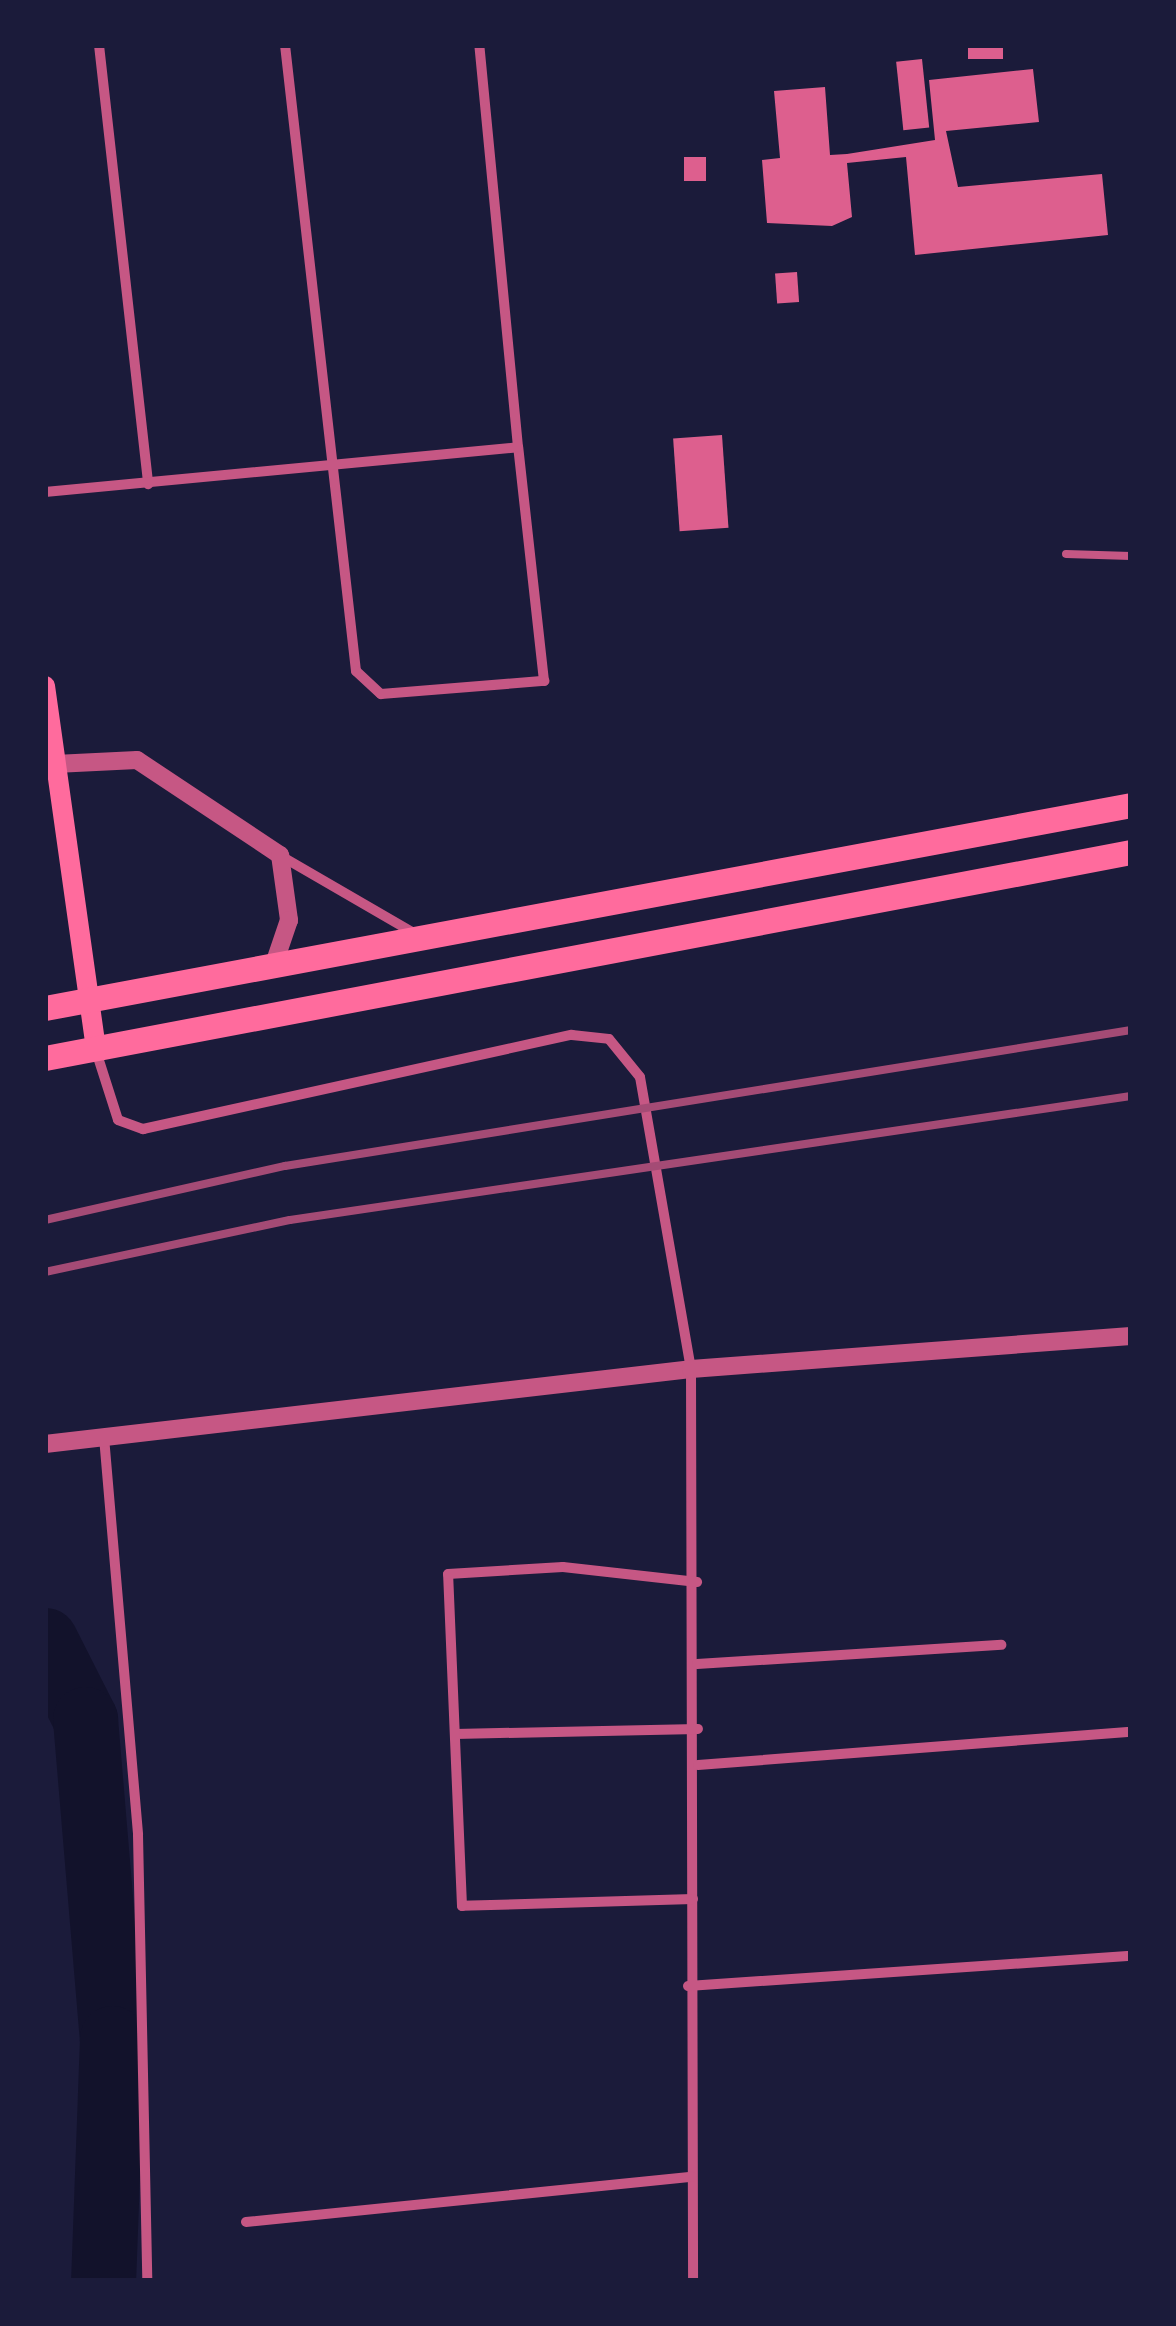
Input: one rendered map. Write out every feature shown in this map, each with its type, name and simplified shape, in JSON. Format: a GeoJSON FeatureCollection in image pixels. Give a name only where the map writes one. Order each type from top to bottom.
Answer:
{"type":"FeatureCollection","features":[{"type":"Feature","properties":{"kind":"highway"},"geometry":{"type":"LineString","coordinates":[[45,1008],[414,933],[736,884],[1131,804]]}},
{"type":"Feature","properties":{"kind":"highway"},"geometry":{"type":"LineString","coordinates":[[45,1058],[1131,852]]}},
{"type":"Feature","properties":{"kind":"main road"},"geometry":{"type":"LineString","coordinates":[[45,686],[50,765],[96,1048]]}},
{"type":"Feature","properties":{"kind":"street"},"geometry":{"type":"LineString","coordinates":[[99,45],[148,484]]}},
{"type":"Feature","properties":{"kind":"street"},"geometry":{"type":"LineString","coordinates":[[285,45],[356,670],[381,694],[544,682],[479,45]]}},
{"type":"Feature","properties":{"kind":"street"},"geometry":{"type":"LineString","coordinates":[[45,492],[518,447]]}},
{"type":"Feature","properties":{"kind":"street"},"geometry":{"type":"LineString","coordinates":[[50,765],[136,760],[280,855],[414,933]]}},
{"type":"Feature","properties":{"kind":"street"},"geometry":{"type":"LineString","coordinates":[[274,964],[289,920],[280,855]]}},
{"type":"Feature","properties":{"kind":"street"},"geometry":{"type":"LineString","coordinates":[[96,1048],[118,1120],[142,1129],[572,1035],[609,1039],[640,1077],[691,1368],[698,1729],[688,1986],[694,2281]]}},
{"type":"Feature","properties":{"kind":"street"},"geometry":{"type":"LineString","coordinates":[[45,1444],[691,1368],[1131,1336]]}},
{"type":"Feature","properties":{"kind":"street"},"geometry":{"type":"LineString","coordinates":[[96,1438],[138,1835],[147,2281]]}},
{"type":"Feature","properties":{"kind":"street"},"geometry":{"type":"LineString","coordinates":[[693,1900],[462,1906],[448,1574],[563,1567],[697,1582]]}},
{"type":"Feature","properties":{"kind":"street"},"geometry":{"type":"LineString","coordinates":[[697,1664],[1001,1645]]}},
{"type":"Feature","properties":{"kind":"street"},"geometry":{"type":"LineString","coordinates":[[455,1734],[698,1729]]}},
{"type":"Feature","properties":{"kind":"street"},"geometry":{"type":"LineString","coordinates":[[698,1765],[1131,1732]]}},
{"type":"Feature","properties":{"kind":"street"},"geometry":{"type":"LineString","coordinates":[[688,1986],[1131,1956]]}},
{"type":"Feature","properties":{"kind":"street"},"geometry":{"type":"LineString","coordinates":[[246,2222],[692,2177]]}},
{"type":"Feature","properties":{"kind":"lane"},"geometry":{"type":"LineString","coordinates":[[1066,554],[1131,556]]}},
{"type":"Feature","properties":{"kind":"building"},"geometry":{"type":"Polygon","coordinates":[[[968,45],[1003,45],[1003,59],[968,59],[968,45]]]}},
{"type":"Feature","properties":{"kind":"building"},"geometry":{"type":"Polygon","coordinates":[[[922,59],[929,128],[903,130],[896,62],[922,59]]]}},
{"type":"Feature","properties":{"kind":"building"},"geometry":{"type":"Polygon","coordinates":[[[1033,69],[1039,122],[946,131],[958,187],[1102,174],[1108,235],[915,255],[906,157],[847,163],[852,217],[832,226],[767,223],[762,160],[780,158],[774,91],[825,87],[830,155],[847,154],[935,140],[929,80],[1033,69]]]}},
{"type":"Feature","properties":{"kind":"building"},"geometry":{"type":"Polygon","coordinates":[[[684,157],[706,157],[706,181],[684,181],[684,157]]]}},
{"type":"Feature","properties":{"kind":"building"},"geometry":{"type":"Polygon","coordinates":[[[797,272],[799,302],[777,303],[775,274],[797,272]]]}},
{"type":"Feature","properties":{"kind":"building"},"geometry":{"type":"Polygon","coordinates":[[[722,435],[728,528],[680,531],[673,438],[722,435]]]}},
{"type":"Feature","properties":{"kind":"waterway"},"geometry":{"type":"LineString","coordinates":[[45,1640],[85,1719],[112,2038],[103,2281]]}},
{"type":"Feature","properties":{"kind":"railway"},"geometry":{"type":"LineString","coordinates":[[45,1220],[285,1166],[1131,1030]]}},
{"type":"Feature","properties":{"kind":"railway"},"geometry":{"type":"LineString","coordinates":[[45,1272],[290,1220],[1131,1096]]}}]}
